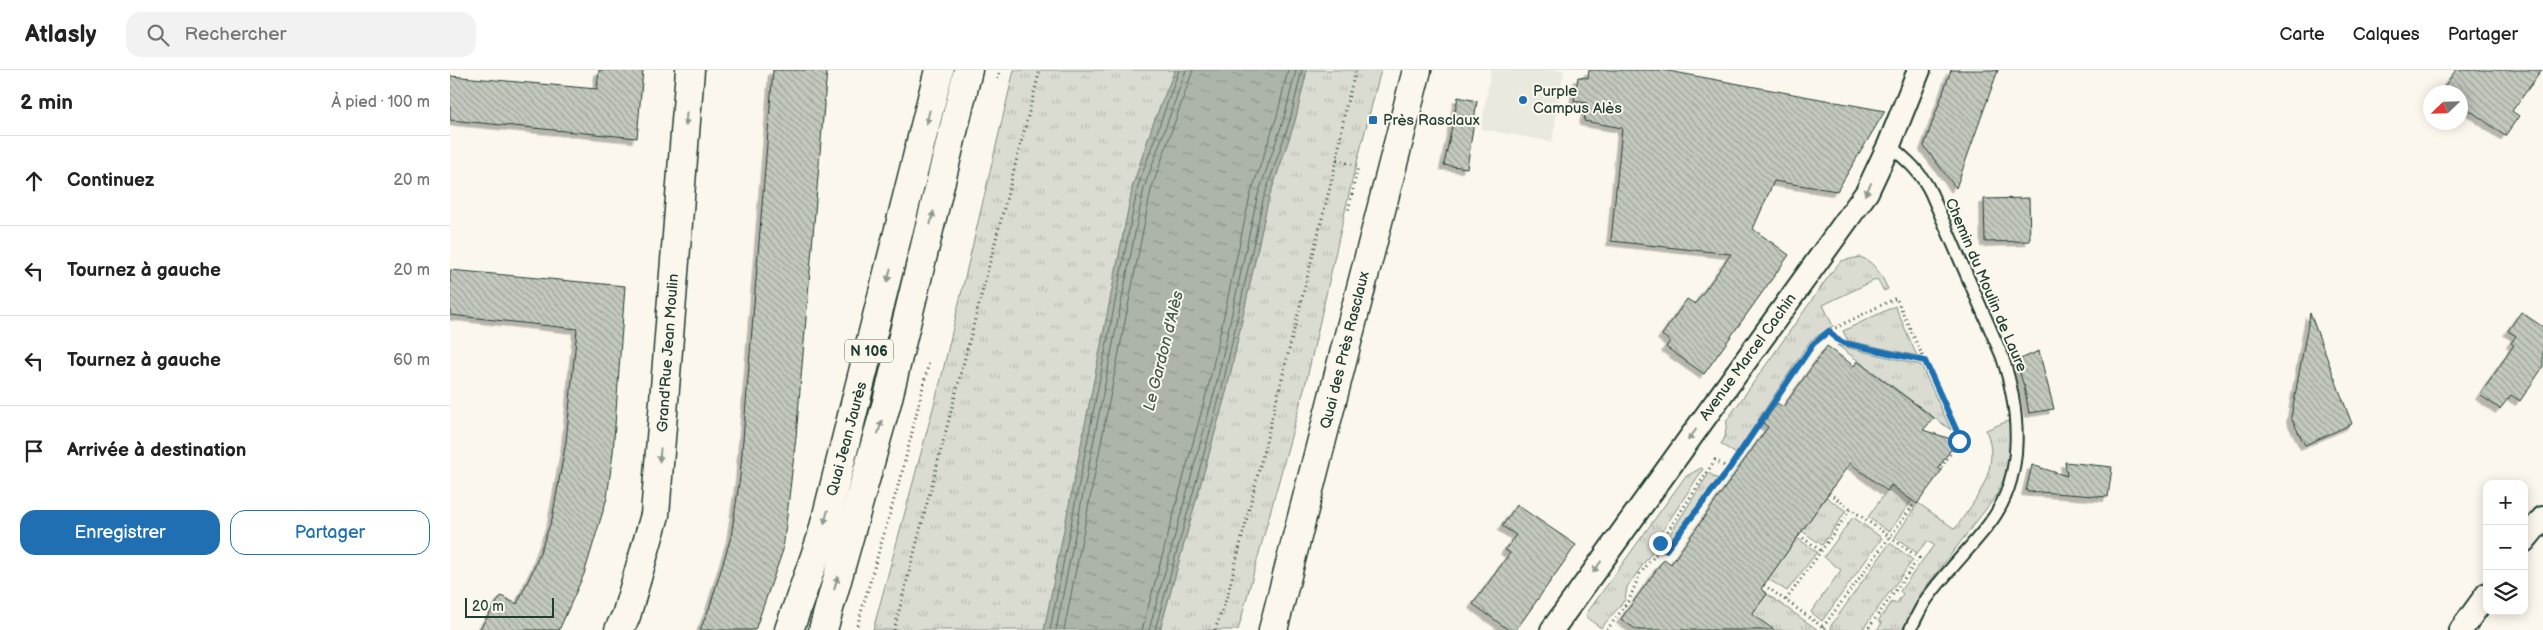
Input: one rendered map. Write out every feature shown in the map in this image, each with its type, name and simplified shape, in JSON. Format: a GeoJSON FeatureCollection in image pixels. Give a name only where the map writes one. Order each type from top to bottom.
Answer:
{"type":"FeatureCollection","features":[{"type":"Feature","properties":{"kind":"main road","name":"Grand'Rue Jean Moulin"},"geometry":{"type":"LineString","coordinates":[[619,630],[626,616],[655,516],[690,70]]}},
{"type":"Feature","properties":{"kind":"main road","name":"Quai Jean Jaurès"},"geometry":{"type":"LineString","coordinates":[[790,630],[821,539],[939,70]]}},
{"type":"Feature","properties":{"kind":"main road","name":"Quai Jean Jaurès"},"geometry":{"type":"LineString","coordinates":[[823,630],[887,402],[968,70]]}},
{"type":"Feature","properties":{"kind":"main road","name":"Quai des Près Rasclaux"},"geometry":{"type":"LineString","coordinates":[[1273,630],[1417,70]]}},
{"type":"Feature","properties":{"kind":"street","name":"Avenue Marcel Cachin"},"geometry":{"type":"LineString","coordinates":[[1552,630],[1867,192],[1889,145],[1919,70]]}},
{"type":"Feature","properties":{"kind":"street"},"geometry":{"type":"LineString","coordinates":[[2528,536],[2543,518]]}},
{"type":"Feature","properties":{"kind":"street"},"geometry":{"type":"LineString","coordinates":[[2461,630],[2483,600]]}},
{"type":"Feature","properties":{"kind":"lane","name":"Chemin du Moulin de Laure"},"geometry":{"type":"LineString","coordinates":[[1889,145],[1911,162],[1924,178],[2002,356],[2010,380],[2016,414],[2014,463],[2001,504],[1990,522],[1925,601],[1910,630]]}},
{"type":"Feature","properties":{"kind":"path"},"geometry":{"type":"LineString","coordinates":[[894,630],[1040,70]]}},
{"type":"Feature","properties":{"kind":"path"},"geometry":{"type":"LineString","coordinates":[[1215,630],[1227,597],[1337,159],[1356,70]]}},
{"type":"Feature","properties":{"kind":"path"},"geometry":{"type":"LineString","coordinates":[[1337,159],[1358,166],[1347,217]]}},
{"type":"Feature","properties":{"kind":"path"},"geometry":{"type":"LineString","coordinates":[[1660,549],[1666,550],[1729,469],[1813,344],[1829,331],[1896,298],[1959,436],[1959,441],[1940,469]]}},
{"type":"Feature","properties":{"kind":"path"},"geometry":{"type":"LineString","coordinates":[[1829,331],[1836,339],[1844,343],[1925,361]]}},
{"type":"Feature","properties":{"kind":"path"},"geometry":{"type":"LineString","coordinates":[[1606,630],[1629,600],[1640,574],[1660,549],[1660,543],[1715,460],[1729,469]]}},
{"type":"Feature","properties":{"kind":"path"},"geometry":{"type":"LineString","coordinates":[[1829,494],[1919,558],[1866,630]]}},
{"type":"Feature","properties":{"kind":"path"},"geometry":{"type":"LineString","coordinates":[[1764,585],[1825,629],[1915,503]]}},
{"type":"Feature","properties":{"kind":"path"},"geometry":{"type":"LineString","coordinates":[[1786,600],[1851,509]]}},
{"type":"Feature","properties":{"kind":"path"},"geometry":{"type":"LineString","coordinates":[[1799,536],[1821,551]]}},
{"type":"Feature","properties":{"kind":"shaded area","name":"Purple Campus Alès"},"geometry":{"type":"Polygon","coordinates":[[[1491,70],[1564,70],[1552,142],[1481,129],[1491,70]]]}},
{"type":"Feature","properties":{"kind":"green space"},"geometry":{"type":"Polygon","coordinates":[[[1014,70],[1175,70],[1153,124],[1133,185],[1044,630],[873,630],[941,379],[1014,70]]]}},
{"type":"Feature","properties":{"kind":"green space"},"geometry":{"type":"Polygon","coordinates":[[[1307,70],[1381,70],[1351,185],[1307,378],[1238,630],[1160,630],[1227,389],[1268,201],[1295,121],[1307,70]]]}},
{"type":"Feature","properties":{"kind":"green space"},"geometry":{"type":"Polygon","coordinates":[[[1860,257],[1874,266],[1888,289],[1884,291],[1877,279],[1823,305],[1833,326],[1810,341],[1736,454],[1721,444],[1725,437],[1727,420],[1831,273],[1841,261],[1860,257]]]}},
{"type":"Feature","properties":{"kind":"green space"},"geometry":{"type":"Polygon","coordinates":[[[1895,306],[1917,356],[1848,341],[1843,331],[1895,306]]]}},
{"type":"Feature","properties":{"kind":"green space"},"geometry":{"type":"Polygon","coordinates":[[[1837,345],[1921,365],[1951,430],[1837,345]]]}},
{"type":"Feature","properties":{"kind":"green space"},"geometry":{"type":"Polygon","coordinates":[[[2008,421],[2011,429],[2012,449],[2004,479],[1996,496],[1921,593],[1905,630],[1877,630],[1882,623],[1878,621],[1892,602],[1896,604],[1903,594],[1900,591],[1934,545],[1927,541],[1917,553],[1895,537],[1918,503],[1955,529],[1978,495],[1989,471],[1991,458],[1990,444],[1986,430],[2008,421]]]}},
{"type":"Feature","properties":{"kind":"green space"},"geometry":{"type":"Polygon","coordinates":[[[1701,468],[1703,469],[1651,548],[1652,552],[1627,587],[1625,600],[1601,628],[1587,618],[1587,613],[1685,477],[1701,468]]]}},
{"type":"Feature","properties":{"kind":"green space"},"geometry":{"type":"Polygon","coordinates":[[[1709,473],[1719,480],[1667,544],[1665,542],[1709,473]]]}},
{"type":"Feature","properties":{"kind":"green space"},"geometry":{"type":"Polygon","coordinates":[[[1891,485],[1912,500],[1889,532],[1868,517],[1891,485]]]}},
{"type":"Feature","properties":{"kind":"green space"},"geometry":{"type":"Polygon","coordinates":[[[1826,497],[1846,511],[1822,545],[1802,531],[1826,497]]]}},
{"type":"Feature","properties":{"kind":"green space"},"geometry":{"type":"Polygon","coordinates":[[[1853,517],[1882,538],[1822,621],[1811,612],[1841,570],[1824,557],[1853,517]]]}},
{"type":"Feature","properties":{"kind":"green space"},"geometry":{"type":"Polygon","coordinates":[[[1797,538],[1817,552],[1787,591],[1768,579],[1797,538]]]}},
{"type":"Feature","properties":{"kind":"green space"},"geometry":{"type":"Polygon","coordinates":[[[1890,543],[1913,560],[1862,630],[1834,630],[1830,627],[1890,543]]]}},
{"type":"Feature","properties":{"kind":"green space"},"geometry":{"type":"Polygon","coordinates":[[[1767,594],[1818,630],[1774,630],[1752,614],[1767,594]]]}},
{"type":"Feature","properties":{"kind":"water","name":"Le Gardon d'Alès"},"geometry":{"type":"Polygon","coordinates":[[[1175,70],[1307,70],[1295,121],[1268,201],[1227,389],[1160,630],[1044,630],[1133,185],[1153,124],[1175,70]]]}},
{"type":"Feature","properties":{"kind":"building"},"geometry":{"type":"Polygon","coordinates":[[[599,70],[643,70],[637,138],[450,120],[450,76],[597,89],[599,70]]]}},
{"type":"Feature","properties":{"kind":"building"},"geometry":{"type":"Polygon","coordinates":[[[773,70],[827,70],[796,437],[783,550],[755,630],[700,630],[710,606],[731,537],[740,477],[773,70]]]}},
{"type":"Feature","properties":{"kind":"building"},"geometry":{"type":"Polygon","coordinates":[[[1589,70],[1663,70],[1885,111],[1837,191],[1774,181],[1753,229],[1789,255],[1704,374],[1666,347],[1670,341],[1662,335],[1687,299],[1695,304],[1731,254],[1611,241],[1622,128],[1584,121],[1587,103],[1574,101],[1578,77],[1588,78],[1589,70]]]}},
{"type":"Feature","properties":{"kind":"building"},"geometry":{"type":"Polygon","coordinates":[[[1951,70],[1998,70],[1956,188],[1924,146],[1951,70]]]}},
{"type":"Feature","properties":{"kind":"building"},"geometry":{"type":"Polygon","coordinates":[[[2456,70],[2542,70],[2512,111],[2519,116],[2505,136],[2468,109],[2468,85],[2446,85],[2456,70]]]}},
{"type":"Feature","properties":{"kind":"building"},"geometry":{"type":"Polygon","coordinates":[[[1458,97],[1477,101],[1467,168],[1444,165],[1458,97]]]}},
{"type":"Feature","properties":{"kind":"building"},"geometry":{"type":"Polygon","coordinates":[[[2029,198],[2030,241],[1985,242],[1984,199],[2029,198]]]}},
{"type":"Feature","properties":{"kind":"building"},"geometry":{"type":"Polygon","coordinates":[[[450,270],[625,286],[613,453],[607,498],[584,574],[559,630],[479,630],[501,596],[517,604],[535,566],[552,519],[566,442],[577,329],[450,315],[450,270]]]}},
{"type":"Feature","properties":{"kind":"building"},"geometry":{"type":"Polygon","coordinates":[[[2521,312],[2543,327],[2543,367],[2520,401],[2511,395],[2500,409],[2480,395],[2514,345],[2511,343],[2516,336],[2508,331],[2521,312]]]}},
{"type":"Feature","properties":{"kind":"building"},"geometry":{"type":"Polygon","coordinates":[[[2310,313],[2352,424],[2305,445],[2291,418],[2310,313]]]}},
{"type":"Feature","properties":{"kind":"building"},"geometry":{"type":"Polygon","coordinates":[[[1827,346],[1854,366],[1857,361],[1934,418],[1923,430],[1957,441],[1938,468],[1942,470],[1917,504],[1891,485],[1887,491],[1850,463],[1761,589],[1767,594],[1752,614],[1774,630],[1637,630],[1621,619],[1664,559],[1671,564],[1768,427],[1763,423],[1777,403],[1783,407],[1827,346]]]}},
{"type":"Feature","properties":{"kind":"building"},"geometry":{"type":"Polygon","coordinates":[[[2039,351],[2054,409],[2029,413],[2024,386],[2016,361],[2039,351]]]}},
{"type":"Feature","properties":{"kind":"building"},"geometry":{"type":"Polygon","coordinates":[[[2065,462],[2112,467],[2108,497],[2026,491],[2032,465],[2067,476],[2065,462]]]}},
{"type":"Feature","properties":{"kind":"building"},"geometry":{"type":"Polygon","coordinates":[[[1517,505],[1576,545],[1516,630],[1509,630],[1473,604],[1510,553],[1505,550],[1516,535],[1502,526],[1517,505]]]}},
{"type":"Feature","properties":{"kind":"place","name":"Purple Campus Alès"},"geometry":{"type":"Point","coordinates":[1523,100]}},
{"type":"Feature","properties":{"kind":"place","name":"Près Rasclaux"},"geometry":{"type":"Point","coordinates":[1373,120]}},
{"type":"Feature","properties":{"kind":"route"},"geometry":{"type":"LineString","coordinates":[[1660,543],[1660,549],[1666,550],[1706,501],[1813,344],[1829,331],[1836,339],[1844,343],[1925,361],[1959,436],[1959,441]]}}]}
